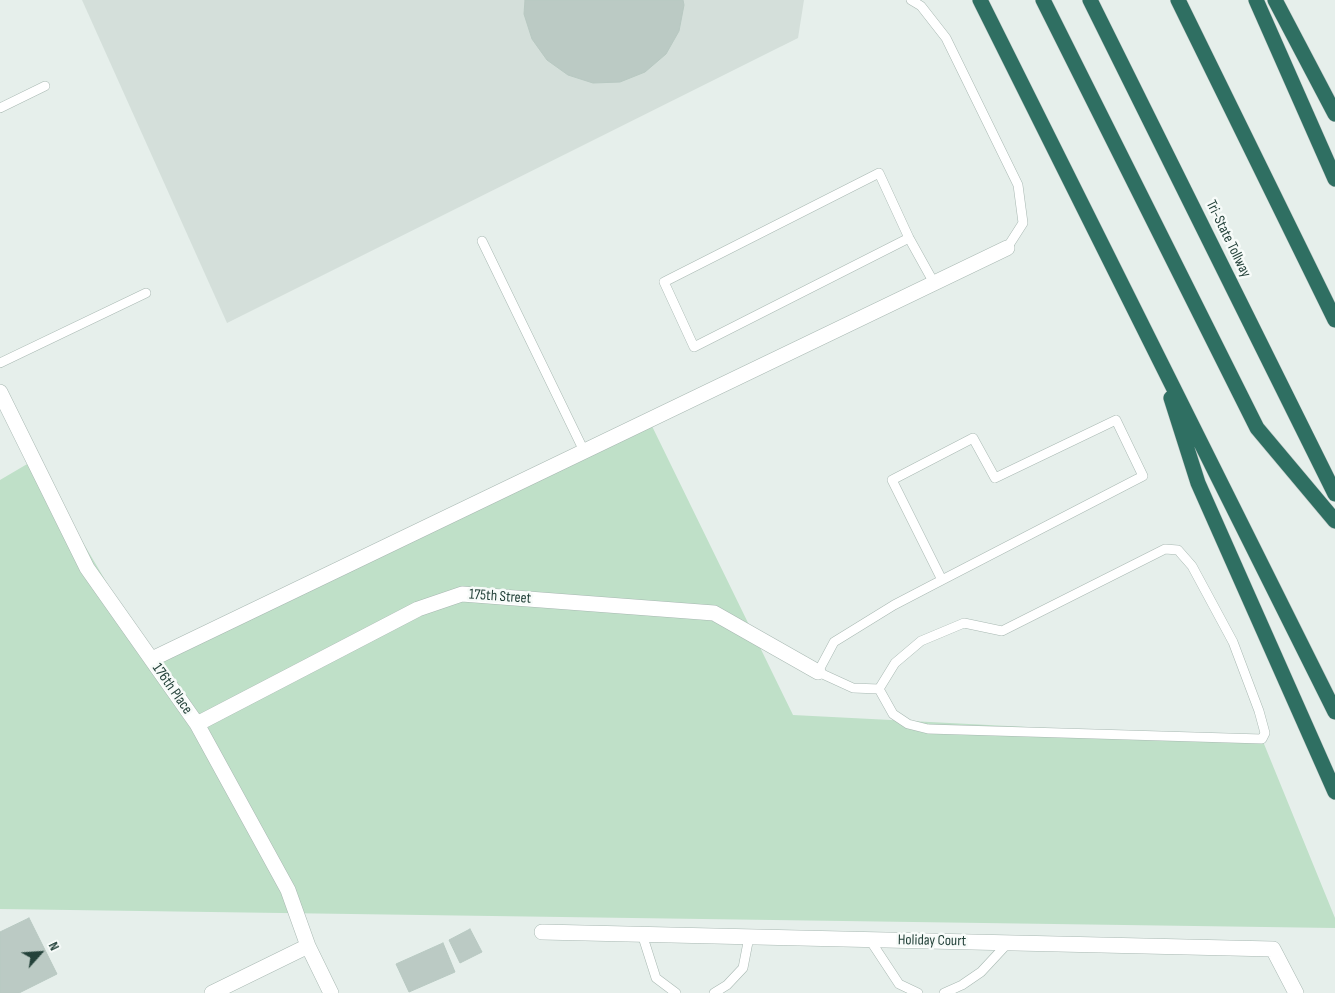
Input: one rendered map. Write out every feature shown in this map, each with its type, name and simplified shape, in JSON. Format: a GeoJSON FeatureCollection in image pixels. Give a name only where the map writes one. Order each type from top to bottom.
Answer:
{"type":"FeatureCollection","features":[{"type":"Feature","properties":{"kind":"highway"},"geometry":{"type":"LineString","coordinates":[[980,0],[1335,712]]}},
{"type":"Feature","properties":{"kind":"highway"},"geometry":{"type":"LineString","coordinates":[[1043,0],[1257,428],[1335,521]]}},
{"type":"Feature","properties":{"kind":"highway","name":"Tri-State Tollway"},"geometry":{"type":"LineString","coordinates":[[1090,0],[1335,494]]}},
{"type":"Feature","properties":{"kind":"highway"},"geometry":{"type":"LineString","coordinates":[[1178,0],[1335,320]]}},
{"type":"Feature","properties":{"kind":"highway"},"geometry":{"type":"LineString","coordinates":[[1256,0],[1335,179]]}},
{"type":"Feature","properties":{"kind":"highway"},"geometry":{"type":"LineString","coordinates":[[1275,0],[1335,114]]}},
{"type":"Feature","properties":{"kind":"highway"},"geometry":{"type":"LineString","coordinates":[[1156,351],[1198,483],[1335,792]]}},
{"type":"Feature","properties":{"kind":"street"},"geometry":{"type":"LineString","coordinates":[[152,660],[1007,248]]}},
{"type":"Feature","properties":{"kind":"street","name":"176th Place"},"geometry":{"type":"LineString","coordinates":[[0,392],[87,568],[197,724],[288,890],[308,946],[331,993]]}},
{"type":"Feature","properties":{"kind":"street","name":"175th Street"},"geometry":{"type":"LineString","coordinates":[[197,724],[418,609],[462,594],[714,613],[818,672]]}},
{"type":"Feature","properties":{"kind":"street","name":"Holiday Court"},"geometry":{"type":"LineString","coordinates":[[542,932],[1273,949],[1296,993]]}},
{"type":"Feature","properties":{"kind":"street"},"geometry":{"type":"LineString","coordinates":[[212,993],[308,946]]}},
{"type":"Feature","properties":{"kind":"lane"},"geometry":{"type":"LineString","coordinates":[[911,0],[920,6],[946,38],[1018,185],[1023,223],[1007,248]]}},
{"type":"Feature","properties":{"kind":"lane"},"geometry":{"type":"LineString","coordinates":[[0,108],[45,86]]}},
{"type":"Feature","properties":{"kind":"lane"},"geometry":{"type":"LineString","coordinates":[[909,238],[694,347],[664,282],[879,173],[909,238],[934,284]]}},
{"type":"Feature","properties":{"kind":"lane"},"geometry":{"type":"LineString","coordinates":[[482,241],[584,451]]}},
{"type":"Feature","properties":{"kind":"lane"},"geometry":{"type":"LineString","coordinates":[[0,363],[146,293]]}},
{"type":"Feature","properties":{"kind":"lane"},"geometry":{"type":"LineString","coordinates":[[880,689],[853,688],[818,672],[834,642],[942,580],[1143,476],[1116,420],[995,478],[973,438],[892,480],[942,580]]}},
{"type":"Feature","properties":{"kind":"lane"},"geometry":{"type":"LineString","coordinates":[[1165,549],[1178,550],[1192,566],[1233,642],[1266,733],[1262,738],[928,730],[908,724],[893,714],[880,689],[895,663],[921,641],[964,623],[1002,631],[1165,549]]}},
{"type":"Feature","properties":{"kind":"lane"},"geometry":{"type":"LineString","coordinates":[[642,934],[656,978],[676,993]]}},
{"type":"Feature","properties":{"kind":"lane"},"geometry":{"type":"LineString","coordinates":[[714,993],[727,985],[743,968],[749,937]]}},
{"type":"Feature","properties":{"kind":"lane"},"geometry":{"type":"LineString","coordinates":[[870,940],[899,984],[918,993]]}},
{"type":"Feature","properties":{"kind":"lane"},"geometry":{"type":"LineString","coordinates":[[944,993],[962,985],[981,972],[1008,943]]}},
{"type":"Feature","properties":{"kind":"shaded area"},"geometry":{"type":"Polygon","coordinates":[[[82,0],[804,0],[798,38],[227,323],[82,0]]]}},
{"type":"Feature","properties":{"kind":"green space"},"geometry":{"type":"Polygon","coordinates":[[[649,420],[793,715],[1262,739],[1335,918],[1335,928],[0,909],[0,480],[34,460],[152,659],[649,420]]]}},
{"type":"Feature","properties":{"kind":"building"},"geometry":{"type":"Polygon","coordinates":[[[525,0],[683,0],[684,5],[679,31],[666,54],[645,72],[620,82],[593,83],[568,75],[547,60],[532,39],[524,14],[525,0]]]}},
{"type":"Feature","properties":{"kind":"building"},"geometry":{"type":"Polygon","coordinates":[[[29,918],[57,974],[19,993],[0,993],[0,932],[29,918]]]}},
{"type":"Feature","properties":{"kind":"building"},"geometry":{"type":"Polygon","coordinates":[[[470,929],[482,952],[460,963],[449,940],[470,929]]]}},
{"type":"Feature","properties":{"kind":"building"},"geometry":{"type":"Polygon","coordinates":[[[443,943],[455,972],[409,992],[396,964],[443,943]]]}}]}
